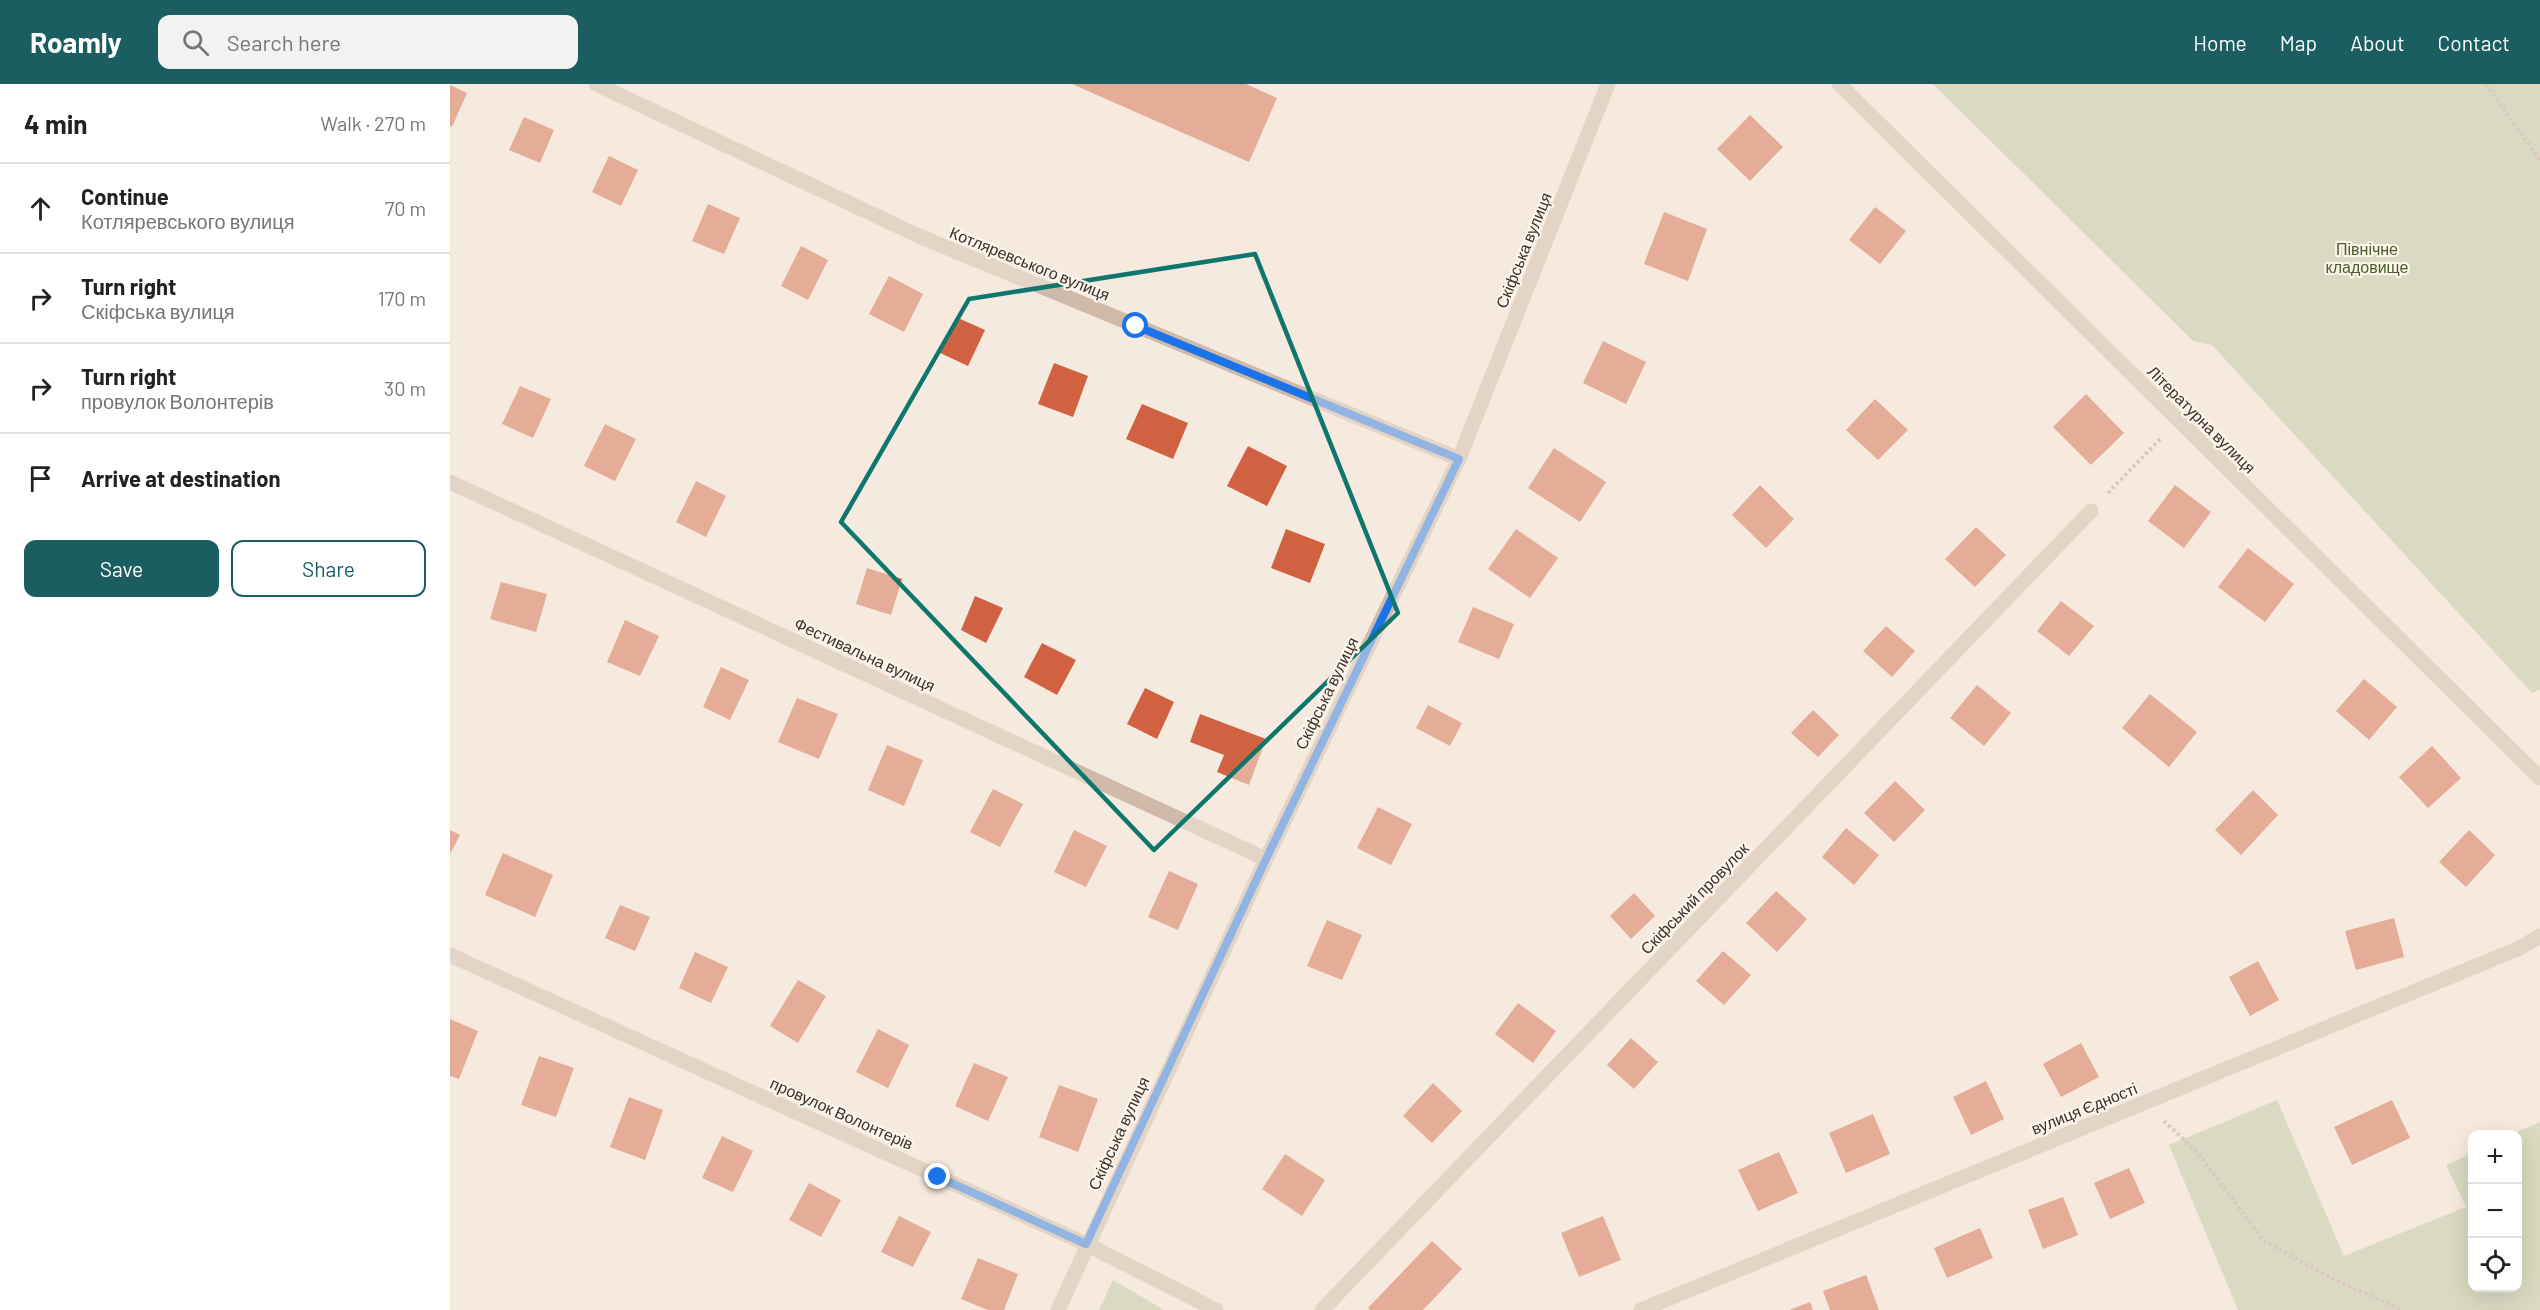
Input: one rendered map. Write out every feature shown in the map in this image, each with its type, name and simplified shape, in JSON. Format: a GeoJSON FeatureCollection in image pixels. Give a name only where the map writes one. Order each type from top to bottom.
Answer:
{"type":"FeatureCollection","features":[{"type":"Feature","properties":{"kind":"street","name":"Котляревського вулиця"},"geometry":{"type":"LineString","coordinates":[[596,84],[921,237],[1459,459]]}},
{"type":"Feature","properties":{"kind":"street","name":"Скіфська вулиця"},"geometry":{"type":"LineString","coordinates":[[1058,1310],[1086,1244],[1266,859],[1459,459],[1608,84]]}},
{"type":"Feature","properties":{"kind":"street","name":"Літературна вулиця"},"geometry":{"type":"LineString","coordinates":[[1839,84],[2540,778]]}},
{"type":"Feature","properties":{"kind":"street","name":"Фестивальна вулиця"},"geometry":{"type":"LineString","coordinates":[[450,482],[1266,859]]}},
{"type":"Feature","properties":{"kind":"street","name":"Скіфський провулок"},"geometry":{"type":"LineString","coordinates":[[1322,1310],[2091,511]]}},
{"type":"Feature","properties":{"kind":"street","name":"вулиця Єдності"},"geometry":{"type":"LineString","coordinates":[[1641,1310],[2520,948],[2540,936]]}},
{"type":"Feature","properties":{"kind":"street","name":"провулок Волонтерів"},"geometry":{"type":"LineString","coordinates":[[450,955],[1086,1244],[1216,1310]]}},
{"type":"Feature","properties":{"kind":"path"},"geometry":{"type":"LineString","coordinates":[[2486,84],[2540,160]]}},
{"type":"Feature","properties":{"kind":"path"},"geometry":{"type":"LineString","coordinates":[[2091,511],[2177,420]]}},
{"type":"Feature","properties":{"kind":"path"},"geometry":{"type":"LineString","coordinates":[[2130,1108],[2166,1121],[2197,1152],[2264,1241],[2333,1280],[2402,1310]]}},
{"type":"Feature","properties":{"kind":"highlighted area"},"geometry":{"type":"Polygon","coordinates":[[[1255,254],[1398,613],[1154,850],[841,522],[969,299],[1255,254]]]}},
{"type":"Feature","properties":{"kind":"green space","name":"Північне кладовище"},"geometry":{"type":"Polygon","coordinates":[[[1933,84],[2540,84],[2540,689],[2532,693],[2212,345],[2193,341],[1933,84]]]}},
{"type":"Feature","properties":{"kind":"green space"},"geometry":{"type":"Polygon","coordinates":[[[2277,1100],[2344,1256],[2466,1207],[2446,1165],[2468,1155],[2468,1292],[2522,1292],[2522,1130],[2540,1122],[2540,1310],[2238,1310],[2169,1145],[2277,1100]]]}},
{"type":"Feature","properties":{"kind":"green space"},"geometry":{"type":"Polygon","coordinates":[[[1113,1280],[1164,1310],[1099,1310],[1113,1280]]]}},
{"type":"Feature","properties":{"kind":"building"},"geometry":{"type":"Polygon","coordinates":[[[1072,84],[1246,84],[1277,98],[1249,162],[1072,84]]]}},
{"type":"Feature","properties":{"kind":"building"},"geometry":{"type":"Polygon","coordinates":[[[450,85],[467,93],[452,127],[450,126],[450,85]]]}},
{"type":"Feature","properties":{"kind":"building"},"geometry":{"type":"Polygon","coordinates":[[[1750,115],[1783,147],[1750,181],[1717,149],[1750,115]]]}},
{"type":"Feature","properties":{"kind":"building"},"geometry":{"type":"Polygon","coordinates":[[[524,117],[554,130],[540,163],[509,150],[524,117]]]}},
{"type":"Feature","properties":{"kind":"building"},"geometry":{"type":"Polygon","coordinates":[[[609,156],[638,170],[621,206],[592,192],[609,156]]]}},
{"type":"Feature","properties":{"kind":"building"},"geometry":{"type":"Polygon","coordinates":[[[708,204],[740,218],[724,254],[692,241],[708,204]]]}},
{"type":"Feature","properties":{"kind":"building"},"geometry":{"type":"Polygon","coordinates":[[[1875,207],[1906,231],[1880,264],[1849,240],[1875,207]]]}},
{"type":"Feature","properties":{"kind":"building"},"geometry":{"type":"Polygon","coordinates":[[[1664,212],[1707,229],[1688,281],[1644,264],[1664,212]]]}},
{"type":"Feature","properties":{"kind":"building"},"geometry":{"type":"Polygon","coordinates":[[[801,246],[828,260],[808,300],[781,286],[801,246]]]}},
{"type":"Feature","properties":{"kind":"building"},"geometry":{"type":"Polygon","coordinates":[[[889,276],[923,294],[904,332],[869,314],[889,276]]]}},
{"type":"Feature","properties":{"kind":"building"},"geometry":{"type":"Polygon","coordinates":[[[956,317],[985,330],[968,366],[938,352],[956,317]]]}},
{"type":"Feature","properties":{"kind":"building"},"geometry":{"type":"Polygon","coordinates":[[[1603,341],[1646,362],[1626,404],[1583,383],[1603,341]]]}},
{"type":"Feature","properties":{"kind":"building"},"geometry":{"type":"Polygon","coordinates":[[[1054,363],[1088,376],[1073,417],[1038,404],[1054,363]]]}},
{"type":"Feature","properties":{"kind":"building"},"geometry":{"type":"Polygon","coordinates":[[[520,386],[551,399],[533,438],[502,424],[520,386]]]}},
{"type":"Feature","properties":{"kind":"building"},"geometry":{"type":"Polygon","coordinates":[[[2086,394],[2124,433],[2091,465],[2053,427],[2086,394]]]}},
{"type":"Feature","properties":{"kind":"building"},"geometry":{"type":"Polygon","coordinates":[[[1875,399],[1908,430],[1878,460],[1846,430],[1875,399]]]}},
{"type":"Feature","properties":{"kind":"building"},"geometry":{"type":"Polygon","coordinates":[[[1142,404],[1188,423],[1173,459],[1126,439],[1142,404]]]}},
{"type":"Feature","properties":{"kind":"building"},"geometry":{"type":"Polygon","coordinates":[[[605,424],[636,439],[615,481],[584,466],[605,424]]]}},
{"type":"Feature","properties":{"kind":"building"},"geometry":{"type":"Polygon","coordinates":[[[1248,446],[1287,466],[1267,506],[1227,486],[1248,446]]]}},
{"type":"Feature","properties":{"kind":"building"},"geometry":{"type":"Polygon","coordinates":[[[1554,448],[1606,482],[1580,522],[1528,488],[1554,448]]]}},
{"type":"Feature","properties":{"kind":"building"},"geometry":{"type":"Polygon","coordinates":[[[696,481],[726,496],[706,537],[676,522],[696,481]]]}},
{"type":"Feature","properties":{"kind":"building"},"geometry":{"type":"Polygon","coordinates":[[[1760,485],[1794,519],[1766,548],[1732,515],[1760,485]]]}},
{"type":"Feature","properties":{"kind":"building"},"geometry":{"type":"Polygon","coordinates":[[[2175,485],[2211,512],[2184,548],[2148,521],[2175,485]]]}},
{"type":"Feature","properties":{"kind":"building"},"geometry":{"type":"Polygon","coordinates":[[[1976,527],[2006,555],[1975,587],[1945,559],[1976,527]]]}},
{"type":"Feature","properties":{"kind":"building"},"geometry":{"type":"Polygon","coordinates":[[[1286,529],[1325,544],[1310,583],[1271,568],[1286,529]]]}},
{"type":"Feature","properties":{"kind":"building"},"geometry":{"type":"Polygon","coordinates":[[[1516,529],[1558,558],[1530,598],[1488,569],[1516,529]]]}},
{"type":"Feature","properties":{"kind":"building"},"geometry":{"type":"Polygon","coordinates":[[[2248,548],[2294,584],[2265,622],[2218,587],[2248,548]]]}},
{"type":"Feature","properties":{"kind":"building"},"geometry":{"type":"Polygon","coordinates":[[[867,568],[902,579],[891,615],[856,604],[867,568]]]}},
{"type":"Feature","properties":{"kind":"building"},"geometry":{"type":"Polygon","coordinates":[[[501,582],[547,594],[536,632],[490,619],[501,582]]]}},
{"type":"Feature","properties":{"kind":"building"},"geometry":{"type":"Polygon","coordinates":[[[975,596],[1003,608],[986,643],[961,630],[975,596]]]}},
{"type":"Feature","properties":{"kind":"building"},"geometry":{"type":"Polygon","coordinates":[[[2061,601],[2094,626],[2069,656],[2037,631],[2061,601]]]}},
{"type":"Feature","properties":{"kind":"building"},"geometry":{"type":"Polygon","coordinates":[[[1473,607],[1514,624],[1499,659],[1458,642],[1473,607]]]}},
{"type":"Feature","properties":{"kind":"building"},"geometry":{"type":"Polygon","coordinates":[[[625,620],[659,636],[640,676],[607,662],[625,620]]]}},
{"type":"Feature","properties":{"kind":"building"},"geometry":{"type":"Polygon","coordinates":[[[1886,626],[1915,651],[1892,677],[1863,651],[1886,626]]]}},
{"type":"Feature","properties":{"kind":"building"},"geometry":{"type":"Polygon","coordinates":[[[1042,643],[1076,660],[1057,695],[1024,677],[1042,643]]]}},
{"type":"Feature","properties":{"kind":"building"},"geometry":{"type":"Polygon","coordinates":[[[721,667],[749,680],[730,720],[703,707],[721,667]]]}},
{"type":"Feature","properties":{"kind":"building"},"geometry":{"type":"Polygon","coordinates":[[[2364,679],[2397,707],[2369,740],[2336,711],[2364,679]]]}},
{"type":"Feature","properties":{"kind":"building"},"geometry":{"type":"Polygon","coordinates":[[[1977,685],[2011,713],[1984,746],[1950,718],[1977,685]]]}},
{"type":"Feature","properties":{"kind":"building"},"geometry":{"type":"Polygon","coordinates":[[[1145,688],[1174,702],[1157,739],[1127,724],[1145,688]]]}},
{"type":"Feature","properties":{"kind":"building"},"geometry":{"type":"Polygon","coordinates":[[[2150,694],[2197,732],[2169,767],[2122,728],[2150,694]]]}},
{"type":"Feature","properties":{"kind":"building"},"geometry":{"type":"Polygon","coordinates":[[[797,698],[838,714],[819,759],[778,742],[797,698]]]}},
{"type":"Feature","properties":{"kind":"building"},"geometry":{"type":"Polygon","coordinates":[[[1428,705],[1462,723],[1450,746],[1416,728],[1428,705]]]}},
{"type":"Feature","properties":{"kind":"building"},"geometry":{"type":"Polygon","coordinates":[[[1813,710],[1839,735],[1818,757],[1791,733],[1813,710]]]}},
{"type":"Feature","properties":{"kind":"building"},"geometry":{"type":"Polygon","coordinates":[[[1200,714],[1266,739],[1249,785],[1217,772],[1224,755],[1190,742],[1200,714]]]}},
{"type":"Feature","properties":{"kind":"building"},"geometry":{"type":"Polygon","coordinates":[[[887,745],[923,760],[904,806],[868,790],[887,745]]]}},
{"type":"Feature","properties":{"kind":"building"},"geometry":{"type":"Polygon","coordinates":[[[2432,746],[2461,778],[2428,808],[2399,777],[2432,746]]]}},
{"type":"Feature","properties":{"kind":"building"},"geometry":{"type":"Polygon","coordinates":[[[1895,781],[1925,810],[1894,842],[1864,813],[1895,781]]]}},
{"type":"Feature","properties":{"kind":"building"},"geometry":{"type":"Polygon","coordinates":[[[993,789],[1023,804],[1000,847],[970,832],[993,789]]]}},
{"type":"Feature","properties":{"kind":"building"},"geometry":{"type":"Polygon","coordinates":[[[2253,790],[2278,815],[2241,855],[2215,830],[2253,790]]]}},
{"type":"Feature","properties":{"kind":"building"},"geometry":{"type":"Polygon","coordinates":[[[1378,807],[1412,824],[1391,865],[1357,848],[1378,807]]]}},
{"type":"Feature","properties":{"kind":"building"},"geometry":{"type":"Polygon","coordinates":[[[1846,828],[1879,855],[1854,885],[1822,857],[1846,828]]]}},
{"type":"Feature","properties":{"kind":"building"},"geometry":{"type":"Polygon","coordinates":[[[450,830],[460,835],[450,854],[450,830]]]}},
{"type":"Feature","properties":{"kind":"building"},"geometry":{"type":"Polygon","coordinates":[[[1074,830],[1107,846],[1086,887],[1054,872],[1074,830]]]}},
{"type":"Feature","properties":{"kind":"building"},"geometry":{"type":"Polygon","coordinates":[[[2469,830],[2495,855],[2466,887],[2439,862],[2469,830]]]}},
{"type":"Feature","properties":{"kind":"building"},"geometry":{"type":"Polygon","coordinates":[[[503,853],[553,875],[535,917],[485,895],[503,853]]]}},
{"type":"Feature","properties":{"kind":"building"},"geometry":{"type":"Polygon","coordinates":[[[1169,871],[1198,884],[1178,930],[1148,917],[1169,871]]]}},
{"type":"Feature","properties":{"kind":"building"},"geometry":{"type":"Polygon","coordinates":[[[1776,891],[1807,919],[1777,952],[1746,923],[1776,891]]]}},
{"type":"Feature","properties":{"kind":"building"},"geometry":{"type":"Polygon","coordinates":[[[1634,893],[1655,916],[1631,939],[1610,916],[1634,893]]]}},
{"type":"Feature","properties":{"kind":"building"},"geometry":{"type":"Polygon","coordinates":[[[620,905],[650,917],[635,951],[605,938],[620,905]]]}},
{"type":"Feature","properties":{"kind":"building"},"geometry":{"type":"Polygon","coordinates":[[[2394,918],[2404,957],[2356,970],[2345,931],[2394,918]]]}},
{"type":"Feature","properties":{"kind":"building"},"geometry":{"type":"Polygon","coordinates":[[[1327,920],[1362,935],[1342,980],[1307,966],[1327,920]]]}},
{"type":"Feature","properties":{"kind":"building"},"geometry":{"type":"Polygon","coordinates":[[[1723,951],[1751,975],[1724,1005],[1696,981],[1723,951]]]}},
{"type":"Feature","properties":{"kind":"building"},"geometry":{"type":"Polygon","coordinates":[[[695,952],[728,967],[711,1003],[679,988],[695,952]]]}},
{"type":"Feature","properties":{"kind":"building"},"geometry":{"type":"Polygon","coordinates":[[[2258,961],[2279,1000],[2250,1016],[2229,977],[2258,961]]]}},
{"type":"Feature","properties":{"kind":"building"},"geometry":{"type":"Polygon","coordinates":[[[798,980],[826,996],[798,1043],[770,1026],[798,980]]]}},
{"type":"Feature","properties":{"kind":"building"},"geometry":{"type":"Polygon","coordinates":[[[1518,1003],[1556,1031],[1533,1063],[1495,1034],[1518,1003]]]}},
{"type":"Feature","properties":{"kind":"building"},"geometry":{"type":"Polygon","coordinates":[[[450,1019],[478,1031],[459,1079],[450,1076],[450,1019]]]}},
{"type":"Feature","properties":{"kind":"building"},"geometry":{"type":"Polygon","coordinates":[[[878,1029],[909,1045],[888,1088],[856,1072],[878,1029]]]}},
{"type":"Feature","properties":{"kind":"building"},"geometry":{"type":"Polygon","coordinates":[[[1631,1038],[1658,1062],[1634,1089],[1607,1065],[1631,1038]]]}},
{"type":"Feature","properties":{"kind":"building"},"geometry":{"type":"Polygon","coordinates":[[[2081,1043],[2099,1077],[2061,1097],[2043,1064],[2081,1043]]]}},
{"type":"Feature","properties":{"kind":"building"},"geometry":{"type":"Polygon","coordinates":[[[539,1056],[574,1068],[556,1117],[521,1105],[539,1056]]]}},
{"type":"Feature","properties":{"kind":"building"},"geometry":{"type":"Polygon","coordinates":[[[974,1063],[1008,1077],[988,1121],[955,1106],[974,1063]]]}},
{"type":"Feature","properties":{"kind":"building"},"geometry":{"type":"Polygon","coordinates":[[[1986,1081],[2004,1119],[1971,1135],[1953,1097],[1986,1081]]]}},
{"type":"Feature","properties":{"kind":"building"},"geometry":{"type":"Polygon","coordinates":[[[1433,1083],[1462,1111],[1432,1143],[1403,1116],[1433,1083]]]}},
{"type":"Feature","properties":{"kind":"building"},"geometry":{"type":"Polygon","coordinates":[[[1059,1085],[1098,1099],[1078,1152],[1039,1137],[1059,1085]]]}},
{"type":"Feature","properties":{"kind":"building"},"geometry":{"type":"Polygon","coordinates":[[[629,1097],[663,1110],[645,1160],[610,1147],[629,1097]]]}},
{"type":"Feature","properties":{"kind":"building"},"geometry":{"type":"Polygon","coordinates":[[[2392,1100],[2410,1138],[2352,1165],[2334,1127],[2392,1100]]]}},
{"type":"Feature","properties":{"kind":"building"},"geometry":{"type":"Polygon","coordinates":[[[1873,1114],[1890,1154],[1846,1173],[1829,1133],[1873,1114]]]}},
{"type":"Feature","properties":{"kind":"building"},"geometry":{"type":"Polygon","coordinates":[[[722,1136],[753,1151],[733,1192],[702,1178],[722,1136]]]}},
{"type":"Feature","properties":{"kind":"building"},"geometry":{"type":"Polygon","coordinates":[[[1779,1152],[1798,1193],[1758,1211],[1738,1170],[1779,1152]]]}},
{"type":"Feature","properties":{"kind":"building"},"geometry":{"type":"Polygon","coordinates":[[[1285,1154],[1325,1180],[1302,1216],[1262,1189],[1285,1154]]]}},
{"type":"Feature","properties":{"kind":"building"},"geometry":{"type":"Polygon","coordinates":[[[2129,1168],[2145,1203],[2110,1219],[2094,1183],[2129,1168]]]}},
{"type":"Feature","properties":{"kind":"building"},"geometry":{"type":"Polygon","coordinates":[[[809,1183],[841,1200],[821,1237],[789,1220],[809,1183]]]}},
{"type":"Feature","properties":{"kind":"building"},"geometry":{"type":"Polygon","coordinates":[[[2063,1197],[2078,1235],[2043,1249],[2028,1210],[2063,1197]]]}},
{"type":"Feature","properties":{"kind":"building"},"geometry":{"type":"Polygon","coordinates":[[[899,1216],[931,1232],[913,1267],[881,1252],[899,1216]]]}},
{"type":"Feature","properties":{"kind":"building"},"geometry":{"type":"Polygon","coordinates":[[[1603,1216],[1621,1260],[1579,1277],[1561,1233],[1603,1216]]]}},
{"type":"Feature","properties":{"kind":"building"},"geometry":{"type":"Polygon","coordinates":[[[1980,1228],[1993,1258],[1947,1278],[1934,1248],[1980,1228]]]}},
{"type":"Feature","properties":{"kind":"building"},"geometry":{"type":"Polygon","coordinates":[[[1432,1241],[1462,1269],[1423,1310],[1370,1310],[1368,1308],[1432,1241]]]}},
{"type":"Feature","properties":{"kind":"building"},"geometry":{"type":"Polygon","coordinates":[[[978,1258],[1018,1274],[1004,1310],[988,1310],[961,1299],[978,1258]]]}},
{"type":"Feature","properties":{"kind":"building"},"geometry":{"type":"Polygon","coordinates":[[[1866,1275],[1879,1310],[1830,1310],[1823,1291],[1866,1275]]]}},
{"type":"Feature","properties":{"kind":"building"},"geometry":{"type":"Polygon","coordinates":[[[1810,1302],[1813,1310],[1789,1310],[1810,1302]]]}},
{"type":"Feature","properties":{"kind":"route"},"geometry":{"type":"LineString","coordinates":[[938,1177],[1086,1244],[1266,859],[1459,459],[1136,326]]}}]}
